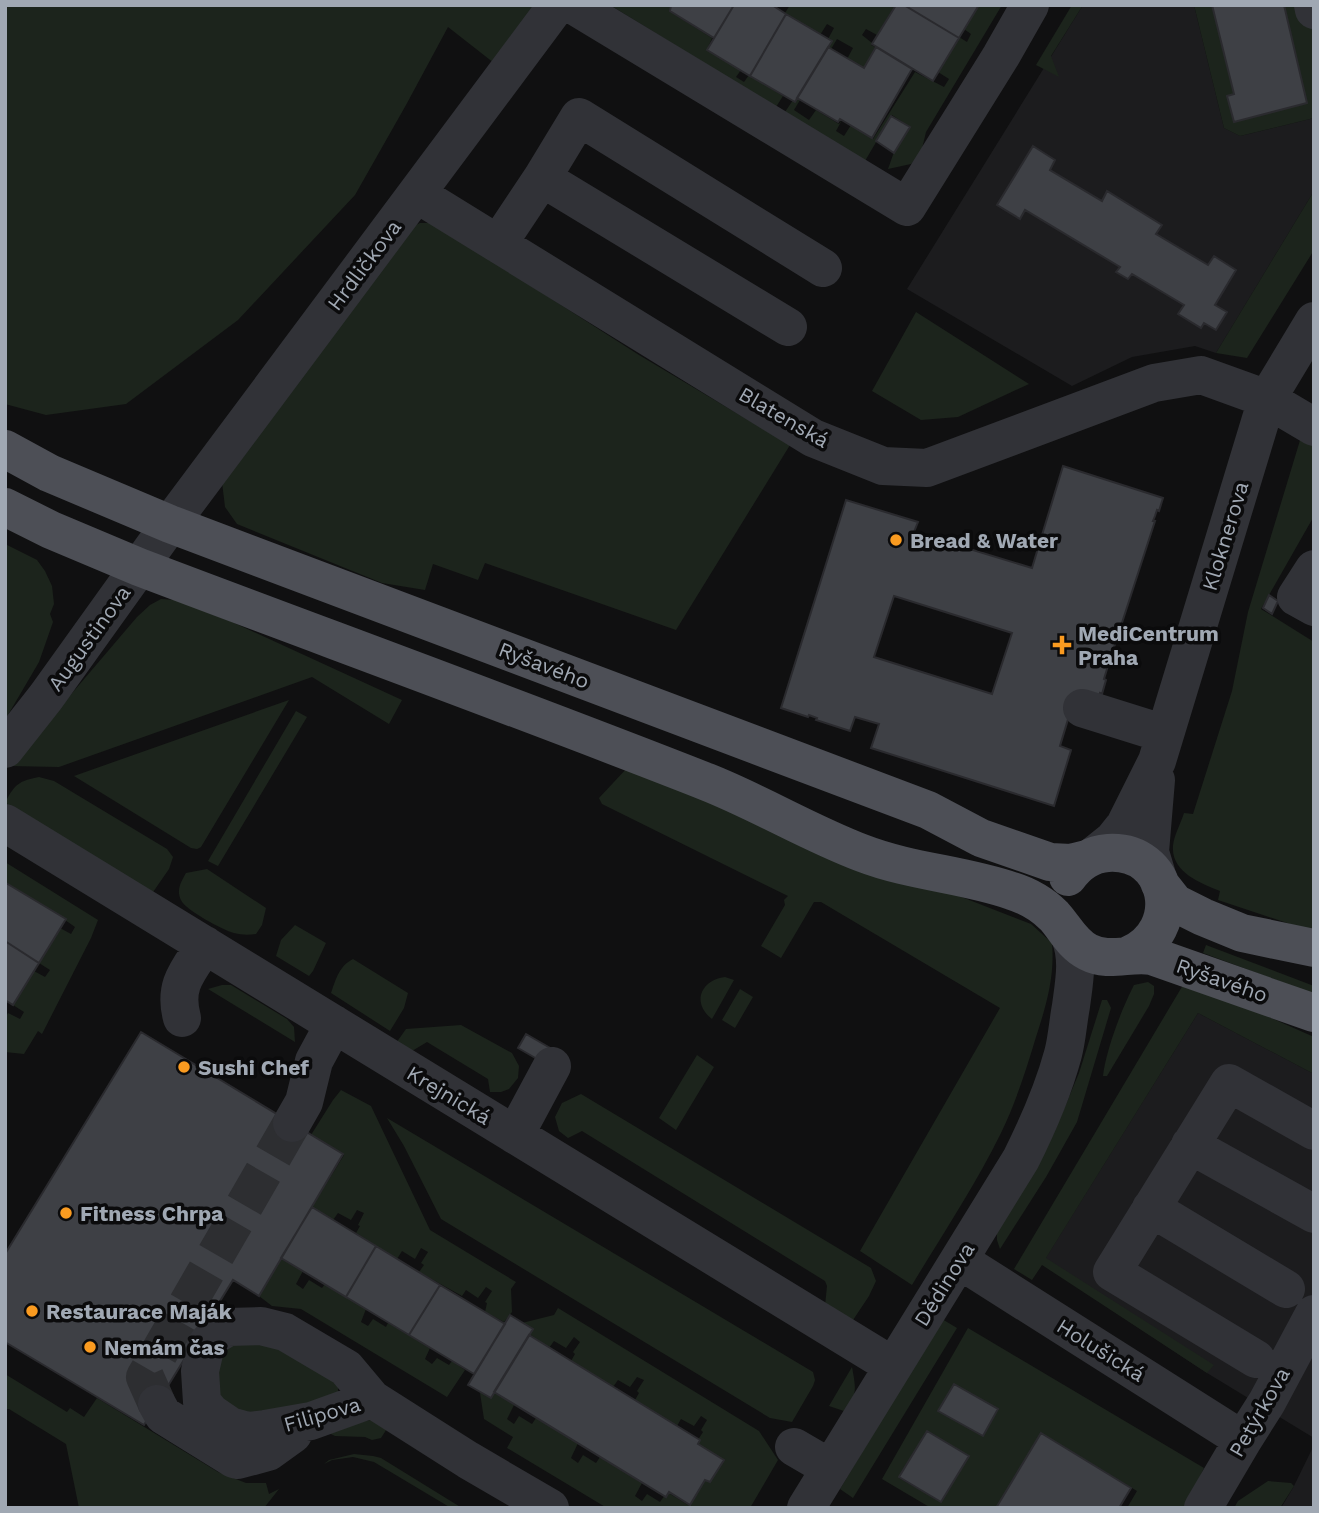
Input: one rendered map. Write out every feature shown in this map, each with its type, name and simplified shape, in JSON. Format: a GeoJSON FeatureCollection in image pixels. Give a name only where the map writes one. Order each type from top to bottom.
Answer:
{"type":"FeatureCollection","features":[{"type":"Feature","properties":{"kind":"main road","name":"Ryšavého"},"geometry":{"type":"LineString","coordinates":[[5,449],[70,482],[170,524],[928,810],[981,838],[1050,862],[1071,863],[1103,853],[1133,857],[1148,867],[1175,903],[1203,918],[1242,933],[1314,948]]}},
{"type":"Feature","properties":{"kind":"main road","name":"Ryšavého"},"geometry":{"type":"LineString","coordinates":[[5,508],[139,567],[709,783],[868,856],[1012,891],[1042,905],[1086,951],[1097,956],[1152,956],[1314,1013]]}},
{"type":"Feature","properties":{"kind":"main road"},"geometry":{"type":"LineString","coordinates":[[1068,934],[1059,912],[1063,885],[1072,870],[1090,858]]}},
{"type":"Feature","properties":{"kind":"main road","name":"Ryšavého"},"geometry":{"type":"LineString","coordinates":[[1127,956],[1152,940],[1162,923],[1165,904],[1160,883]]}},
{"type":"Feature","properties":{"kind":"street","name":"Hrdličkova"},"geometry":{"type":"LineString","coordinates":[[170,524],[557,5]]}},
{"type":"Feature","properties":{"kind":"street"},"geometry":{"type":"LineString","coordinates":[[573,5],[907,207],[1001,57],[1030,5]]}},
{"type":"Feature","properties":{"kind":"street"},"geometry":{"type":"LineString","coordinates":[[498,244],[579,117],[823,268]]}},
{"type":"Feature","properties":{"kind":"street"},"geometry":{"type":"LineString","coordinates":[[542,178],[788,327]]}},
{"type":"Feature","properties":{"kind":"street","name":"Blatenská"},"geometry":{"type":"LineString","coordinates":[[417,194],[813,438],[883,466],[927,468],[1154,383],[1201,375],[1267,399],[1314,427]]}},
{"type":"Feature","properties":{"kind":"street","name":"Kloknerova"},"geometry":{"type":"LineString","coordinates":[[1090,858],[1113,840],[1125,825],[1161,747],[1267,399],[1314,321]]}},
{"type":"Feature","properties":{"kind":"street","name":"Augustinova"},"geometry":{"type":"LineString","coordinates":[[5,750],[170,524]]}},
{"type":"Feature","properties":{"kind":"street"},"geometry":{"type":"LineString","coordinates":[[1314,569],[1296,597],[1314,607]]}},
{"type":"Feature","properties":{"kind":"street"},"geometry":{"type":"LineString","coordinates":[[1082,708],[1161,747]]}},
{"type":"Feature","properties":{"kind":"street","name":"Kloknerova"},"geometry":{"type":"LineString","coordinates":[[1160,883],[1150,852],[1161,747]]}},
{"type":"Feature","properties":{"kind":"street","name":"Krejnická"},"geometry":{"type":"LineString","coordinates":[[5,823],[893,1366]]}},
{"type":"Feature","properties":{"kind":"street","name":"Dědinova"},"geometry":{"type":"LineString","coordinates":[[1064,1052],[1075,971],[1075,954],[1068,934]]}},
{"type":"Feature","properties":{"kind":"street"},"geometry":{"type":"LineString","coordinates":[[181,1018],[178,993],[183,979],[205,945]]}},
{"type":"Feature","properties":{"kind":"street","name":"Dědinova"},"geometry":{"type":"LineString","coordinates":[[806,1508],[1021,1159],[1045,1109],[1064,1052],[1097,988],[1110,969],[1127,956]]}},
{"type":"Feature","properties":{"kind":"street"},"geometry":{"type":"LineString","coordinates":[[292,1124],[304,1102],[314,1061],[334,1024]]}},
{"type":"Feature","properties":{"kind":"street"},"geometry":{"type":"LineString","coordinates":[[516,1135],[552,1066]]}},
{"type":"Feature","properties":{"kind":"street"},"geometry":{"type":"LineString","coordinates":[[1256,1359],[1112,1272],[1229,1083],[1314,1131]]}},
{"type":"Feature","properties":{"kind":"street"},"geometry":{"type":"LineString","coordinates":[[1191,1145],[1314,1214]]}},
{"type":"Feature","properties":{"kind":"street"},"geometry":{"type":"LineString","coordinates":[[1152,1208],[1286,1289]]}},
{"type":"Feature","properties":{"kind":"street","name":"Holušická"},"geometry":{"type":"LineString","coordinates":[[959,1260],[1242,1440]]}},
{"type":"Feature","properties":{"kind":"street","name":"Petýrkova"},"geometry":{"type":"LineString","coordinates":[[1203,1508],[1267,1402],[1314,1314]]}},
{"type":"Feature","properties":{"kind":"street","name":"Filipova"},"geometry":{"type":"LineString","coordinates":[[372,1399],[311,1421],[248,1431],[230,1426],[211,1413],[202,1402],[200,1371],[206,1345],[228,1327],[261,1326],[285,1332],[346,1368],[372,1399],[550,1508]]}},
{"type":"Feature","properties":{"kind":"street"},"geometry":{"type":"LineString","coordinates":[[157,1404],[163,1415],[238,1460],[268,1452],[311,1421]]}},
{"type":"Feature","properties":{"kind":"street"},"geometry":{"type":"LineString","coordinates":[[794,1447],[830,1468]]}},
{"type":"Feature","properties":{"kind":"shaded area"},"geometry":{"type":"Polygon","coordinates":[[[5,5],[537,5],[494,63],[448,27],[355,195],[238,320],[126,404],[46,415],[5,404],[5,5]]]}},
{"type":"Feature","properties":{"kind":"shaded area"},"geometry":{"type":"Polygon","coordinates":[[[610,5],[668,5],[671,7],[669,11],[712,38],[707,50],[741,70],[736,77],[744,82],[749,75],[783,96],[776,107],[610,5]]]}},
{"type":"Feature","properties":{"kind":"shaded area"},"geometry":{"type":"Polygon","coordinates":[[[790,5],[895,5],[877,35],[866,29],[862,35],[875,47],[864,68],[847,59],[853,48],[837,39],[831,49],[826,47],[834,28],[827,24],[820,35],[785,13],[790,5]]]}},
{"type":"Feature","properties":{"kind":"shaded area"},"geometry":{"type":"Polygon","coordinates":[[[979,5],[1002,5],[926,132],[920,157],[911,164],[888,169],[894,152],[910,127],[892,115],[865,161],[785,112],[795,97],[800,100],[794,110],[809,120],[816,110],[839,124],[842,120],[836,131],[844,136],[851,125],[873,139],[915,72],[944,87],[949,79],[938,72],[959,37],[967,42],[971,34],[964,29],[979,5]]]}},
{"type":"Feature","properties":{"kind":"shaded area"},"geometry":{"type":"Polygon","coordinates":[[[1072,5],[1083,5],[1051,56],[1059,77],[1036,65],[1072,5]]]}},
{"type":"Feature","properties":{"kind":"shaded area"},"geometry":{"type":"Polygon","coordinates":[[[1083,5],[1194,5],[1224,128],[1240,136],[1314,118],[1314,191],[1216,353],[1195,346],[1132,357],[1072,386],[907,289],[1083,5]]]}},
{"type":"Feature","properties":{"kind":"shaded area"},"geometry":{"type":"Polygon","coordinates":[[[1194,5],[1212,5],[1234,94],[1227,96],[1234,121],[1307,103],[1284,5],[1314,5],[1314,118],[1240,136],[1224,128],[1194,5]]]}},
{"type":"Feature","properties":{"kind":"shaded area"},"geometry":{"type":"Polygon","coordinates":[[[1314,191],[1314,250],[1247,358],[1216,353],[1314,191]]]}},
{"type":"Feature","properties":{"kind":"shaded area"},"geometry":{"type":"Polygon","coordinates":[[[420,223],[433,223],[639,355],[790,445],[676,630],[485,563],[478,580],[433,564],[425,590],[382,583],[237,524],[225,507],[222,482],[399,233],[420,223]]]}},
{"type":"Feature","properties":{"kind":"shaded area"},"geometry":{"type":"Polygon","coordinates":[[[916,312],[1029,384],[958,417],[921,420],[872,391],[916,312]]]}},
{"type":"Feature","properties":{"kind":"shaded area"},"geometry":{"type":"Polygon","coordinates":[[[1301,437],[1314,445],[1314,516],[1261,609],[1314,642],[1314,932],[1218,900],[1220,891],[1182,870],[1174,855],[1173,846],[1184,813],[1193,814],[1232,691],[1248,612],[1301,437]]]}},
{"type":"Feature","properties":{"kind":"shaded area"},"geometry":{"type":"Polygon","coordinates":[[[5,544],[37,560],[52,586],[54,604],[50,614],[53,622],[39,662],[5,720],[5,544]]]}},
{"type":"Feature","properties":{"kind":"shaded area"},"geometry":{"type":"Polygon","coordinates":[[[161,599],[175,600],[230,621],[402,700],[389,724],[312,677],[59,767],[10,766],[137,617],[161,599]]]}},
{"type":"Feature","properties":{"kind":"shaded area"},"geometry":{"type":"Polygon","coordinates":[[[289,700],[201,847],[197,849],[191,848],[74,776],[289,700]]]}},
{"type":"Feature","properties":{"kind":"shaded area"},"geometry":{"type":"Polygon","coordinates":[[[296,711],[307,717],[218,866],[208,861],[296,711]]]}},
{"type":"Feature","properties":{"kind":"shaded area"},"geometry":{"type":"Polygon","coordinates":[[[628,767],[1031,924],[1052,943],[1051,980],[1046,1003],[1011,1110],[980,1172],[912,1285],[860,1251],[1000,1008],[821,902],[814,902],[781,958],[761,946],[788,896],[602,804],[599,798],[628,767]]]}},
{"type":"Feature","properties":{"kind":"shaded area"},"geometry":{"type":"Polygon","coordinates":[[[39,777],[54,781],[167,849],[173,857],[169,869],[151,895],[13,815],[6,801],[12,791],[18,784],[39,777]]]}},
{"type":"Feature","properties":{"kind":"shaded area"},"geometry":{"type":"Polygon","coordinates":[[[5,862],[98,920],[42,1034],[38,1031],[24,1054],[5,1052],[5,1018],[8,1013],[20,1019],[24,1012],[13,1005],[34,971],[45,977],[50,970],[39,963],[60,928],[71,934],[75,927],[5,882],[5,862]]]}},
{"type":"Feature","properties":{"kind":"shaded area"},"geometry":{"type":"Polygon","coordinates":[[[207,869],[266,908],[262,925],[256,934],[229,931],[184,904],[179,889],[186,873],[207,869]]]}},
{"type":"Feature","properties":{"kind":"shaded area"},"geometry":{"type":"Polygon","coordinates":[[[295,925],[326,943],[309,976],[276,956],[281,940],[295,925]]]}},
{"type":"Feature","properties":{"kind":"shaded area"},"geometry":{"type":"Polygon","coordinates":[[[1206,945],[1314,986],[1314,994],[1203,953],[1206,945]]]}},
{"type":"Feature","properties":{"kind":"shaded area"},"geometry":{"type":"Polygon","coordinates":[[[353,959],[408,993],[404,1008],[390,1031],[331,993],[341,969],[353,959]]]}},
{"type":"Feature","properties":{"kind":"shaded area"},"geometry":{"type":"Polygon","coordinates":[[[725,977],[734,980],[712,1019],[702,1006],[702,993],[710,983],[725,977]]]}},
{"type":"Feature","properties":{"kind":"shaded area"},"geometry":{"type":"Polygon","coordinates":[[[1186,980],[1314,1037],[1314,1074],[1198,1013],[1046,1258],[1214,1365],[1207,1373],[1042,1265],[1032,1280],[1014,1269],[1186,980]]]}},
{"type":"Feature","properties":{"kind":"shaded area"},"geometry":{"type":"Polygon","coordinates":[[[1148,982],[1154,986],[1149,1006],[1107,1076],[1103,1076],[1111,1042],[1129,994],[1134,985],[1148,982]]]}},
{"type":"Feature","properties":{"kind":"shaded area"},"geometry":{"type":"Polygon","coordinates":[[[231,985],[287,1019],[294,1027],[295,1042],[208,989],[231,985]]]}},
{"type":"Feature","properties":{"kind":"shaded area"},"geometry":{"type":"Polygon","coordinates":[[[740,989],[753,997],[735,1028],[722,1020],[740,989]]]}},
{"type":"Feature","properties":{"kind":"shaded area"},"geometry":{"type":"Polygon","coordinates":[[[1102,1000],[1107,1000],[1111,1008],[1077,1122],[1000,1249],[997,1229],[1061,1116],[1079,1073],[1102,1000]]]}},
{"type":"Feature","properties":{"kind":"shaded area"},"geometry":{"type":"Polygon","coordinates":[[[1198,1013],[1314,1074],[1314,1438],[1207,1373],[1042,1264],[1198,1013]]]}},
{"type":"Feature","properties":{"kind":"shaded area"},"geometry":{"type":"Polygon","coordinates":[[[461,1025],[512,1053],[519,1066],[518,1078],[509,1089],[490,1092],[488,1079],[427,1042],[407,1054],[394,1046],[406,1029],[461,1025]]]}},
{"type":"Feature","properties":{"kind":"shaded area"},"geometry":{"type":"Polygon","coordinates":[[[697,1055],[714,1067],[676,1130],[659,1118],[697,1055]]]}},
{"type":"Feature","properties":{"kind":"shaded area"},"geometry":{"type":"Polygon","coordinates":[[[341,1090],[371,1106],[430,1230],[516,1282],[511,1289],[512,1312],[504,1322],[485,1312],[485,1302],[492,1291],[486,1287],[478,1298],[466,1290],[462,1296],[419,1272],[428,1252],[421,1248],[415,1259],[402,1251],[397,1259],[356,1233],[364,1213],[357,1210],[351,1220],[338,1213],[333,1220],[312,1207],[344,1155],[311,1135],[341,1090]]]}},
{"type":"Feature","properties":{"kind":"shaded area"},"geometry":{"type":"Polygon","coordinates":[[[581,1094],[871,1268],[876,1281],[853,1320],[825,1306],[825,1281],[582,1131],[568,1138],[559,1131],[555,1117],[562,1103],[581,1094]]]}},
{"type":"Feature","properties":{"kind":"shaded area"},"geometry":{"type":"Polygon","coordinates":[[[387,1118],[813,1372],[813,1386],[792,1422],[770,1418],[441,1219],[387,1118]]]}},
{"type":"Feature","properties":{"kind":"shaded area"},"geometry":{"type":"Polygon","coordinates":[[[280,1258],[303,1271],[296,1284],[303,1289],[309,1280],[322,1288],[325,1284],[366,1309],[361,1322],[368,1326],[373,1319],[386,1327],[388,1323],[430,1348],[425,1359],[432,1364],[437,1358],[449,1365],[452,1361],[465,1370],[447,1397],[301,1309],[272,1306],[259,1296],[280,1258]]]}},
{"type":"Feature","properties":{"kind":"shaded area"},"geometry":{"type":"Polygon","coordinates":[[[558,1308],[759,1431],[778,1460],[750,1508],[607,1508],[507,1448],[513,1437],[484,1419],[480,1393],[492,1389],[514,1405],[507,1419],[514,1424],[519,1416],[532,1424],[536,1418],[578,1443],[571,1458],[578,1463],[583,1455],[596,1463],[600,1457],[642,1483],[635,1496],[642,1501],[647,1494],[660,1502],[667,1492],[688,1505],[704,1479],[708,1482],[722,1460],[696,1443],[707,1420],[701,1416],[694,1426],[681,1419],[677,1426],[635,1400],[644,1380],[637,1377],[630,1387],[618,1380],[613,1387],[571,1361],[580,1342],[574,1337],[566,1348],[554,1341],[549,1348],[525,1331],[522,1323],[554,1315],[558,1308]]]}},
{"type":"Feature","properties":{"kind":"shaded area"},"geometry":{"type":"Polygon","coordinates":[[[942,1319],[957,1328],[853,1498],[840,1489],[942,1319]]]}},
{"type":"Feature","properties":{"kind":"shaded area"},"geometry":{"type":"Polygon","coordinates":[[[968,1328],[1204,1468],[1185,1508],[1127,1508],[1137,1491],[1041,1433],[996,1508],[931,1508],[882,1479],[968,1328]],[[998,1409],[939,1411],[983,1436],[998,1409]],[[927,1431],[899,1478],[941,1502],[969,1456],[927,1431]]]}},
{"type":"Feature","properties":{"kind":"shaded area"},"geometry":{"type":"Polygon","coordinates":[[[261,1337],[338,1383],[338,1399],[251,1421],[219,1399],[219,1360],[230,1346],[261,1337]]]}},
{"type":"Feature","properties":{"kind":"shaded area"},"geometry":{"type":"Polygon","coordinates":[[[852,1367],[855,1390],[847,1412],[829,1406],[852,1367]]]}},
{"type":"Feature","properties":{"kind":"shaded area"},"geometry":{"type":"Polygon","coordinates":[[[5,1374],[67,1412],[70,1408],[84,1417],[97,1398],[218,1472],[246,1483],[266,1483],[269,1494],[279,1489],[264,1508],[79,1508],[66,1444],[5,1409],[5,1374]]]}},
{"type":"Feature","properties":{"kind":"shaded area"},"geometry":{"type":"Polygon","coordinates":[[[370,1420],[388,1427],[381,1438],[372,1440],[365,1437],[335,1436],[325,1431],[370,1420]]]}},
{"type":"Feature","properties":{"kind":"shaded area"},"geometry":{"type":"Polygon","coordinates":[[[1314,1445],[1314,1508],[1281,1508],[1294,1486],[1314,1445]]]}},
{"type":"Feature","properties":{"kind":"shaded area"},"geometry":{"type":"Polygon","coordinates":[[[354,1454],[381,1458],[462,1508],[451,1508],[374,1462],[353,1457],[324,1464],[329,1460],[354,1454]]]}},
{"type":"Feature","properties":{"kind":"shaded area"},"geometry":{"type":"Polygon","coordinates":[[[1268,1481],[1291,1483],[1294,1486],[1280,1508],[1234,1508],[1238,1501],[1268,1481]]]}},
{"type":"Feature","properties":{"kind":"building"},"geometry":{"type":"Polygon","coordinates":[[[671,5],[734,5],[714,38],[670,11],[671,5]]]}},
{"type":"Feature","properties":{"kind":"building"},"geometry":{"type":"Polygon","coordinates":[[[734,5],[772,5],[786,14],[750,76],[707,50],[734,5]]]}},
{"type":"Feature","properties":{"kind":"building"},"geometry":{"type":"Polygon","coordinates":[[[896,5],[904,5],[959,38],[933,81],[872,44],[896,5]]]}},
{"type":"Feature","properties":{"kind":"building"},"geometry":{"type":"Polygon","coordinates":[[[904,5],[979,5],[959,38],[904,5]]]}},
{"type":"Feature","properties":{"kind":"building"},"geometry":{"type":"Polygon","coordinates":[[[1212,5],[1284,5],[1307,103],[1234,122],[1227,96],[1234,94],[1212,5]]]}},
{"type":"Feature","properties":{"kind":"building"},"geometry":{"type":"Polygon","coordinates":[[[786,14],[832,41],[795,102],[750,76],[786,14]]]}},
{"type":"Feature","properties":{"kind":"building"},"geometry":{"type":"Polygon","coordinates":[[[828,47],[864,68],[876,47],[912,69],[872,138],[797,98],[828,47]]]}},
{"type":"Feature","properties":{"kind":"building"},"geometry":{"type":"Polygon","coordinates":[[[891,116],[910,127],[894,153],[876,141],[891,116]]]}},
{"type":"Feature","properties":{"kind":"building"},"geometry":{"type":"Polygon","coordinates":[[[1033,146],[1055,160],[1050,170],[1102,201],[1107,191],[1162,225],[1156,234],[1208,265],[1214,256],[1236,270],[1215,305],[1227,312],[1216,330],[1204,323],[1201,328],[1178,314],[1184,305],[1132,274],[1128,279],[1116,272],[1120,267],[1025,210],[1020,219],[997,205],[1033,146]]]}},
{"type":"Feature","properties":{"kind":"building","name":"MediCentrum Praha"},"geometry":{"type":"Polygon","coordinates":[[[1063,466],[1163,498],[1153,521],[1104,679],[1106,680],[1102,694],[1100,693],[1098,700],[1076,693],[1060,746],[1071,750],[1054,806],[871,748],[879,724],[855,717],[850,731],[816,720],[817,718],[809,715],[808,717],[781,708],[846,500],[918,522],[914,532],[1032,568],[1063,466]],[[894,596],[874,657],[992,694],[1012,633],[894,596]]]}},
{"type":"Feature","properties":{"kind":"building"},"geometry":{"type":"Polygon","coordinates":[[[1269,595],[1278,601],[1272,614],[1263,608],[1269,595]]]}},
{"type":"Feature","properties":{"kind":"building"},"geometry":{"type":"Polygon","coordinates":[[[6,883],[66,919],[39,963],[5,941],[6,883]]]}},
{"type":"Feature","properties":{"kind":"building"},"geometry":{"type":"Polygon","coordinates":[[[5,941],[39,963],[13,1005],[5,1000],[5,941]]]}},
{"type":"Feature","properties":{"kind":"building"},"geometry":{"type":"Polygon","coordinates":[[[141,1032],[343,1154],[259,1296],[233,1280],[144,1425],[5,1342],[5,1254],[141,1032]]]}},
{"type":"Feature","properties":{"kind":"building"},"geometry":{"type":"Polygon","coordinates":[[[526,1034],[552,1049],[544,1063],[518,1048],[526,1034]]]}},
{"type":"Feature","properties":{"kind":"building"},"geometry":{"type":"Polygon","coordinates":[[[312,1207],[376,1246],[346,1297],[281,1258],[312,1207]]]}},
{"type":"Feature","properties":{"kind":"building"},"geometry":{"type":"Polygon","coordinates":[[[376,1246],[440,1285],[409,1335],[346,1297],[376,1246]]]}},
{"type":"Feature","properties":{"kind":"building"},"geometry":{"type":"Polygon","coordinates":[[[440,1285],[505,1324],[474,1374],[409,1335],[440,1285]]]}},
{"type":"Feature","properties":{"kind":"building"},"geometry":{"type":"Polygon","coordinates":[[[510,1315],[533,1329],[491,1398],[468,1385],[510,1315]]]}},
{"type":"Feature","properties":{"kind":"building"},"geometry":{"type":"Polygon","coordinates":[[[529,1335],[700,1440],[698,1444],[724,1460],[710,1482],[705,1480],[690,1505],[669,1492],[666,1497],[494,1392],[529,1335]]]}},
{"type":"Feature","properties":{"kind":"building"},"geometry":{"type":"Polygon","coordinates":[[[954,1384],[998,1409],[983,1436],[938,1411],[954,1384]]]}},
{"type":"Feature","properties":{"kind":"building"},"geometry":{"type":"Polygon","coordinates":[[[927,1431],[969,1456],[941,1502],[899,1477],[927,1431]]]}},
{"type":"Feature","properties":{"kind":"building"},"geometry":{"type":"Polygon","coordinates":[[[1041,1433],[1131,1488],[1119,1508],[996,1508],[1041,1433]]]}},
{"type":"Feature","properties":{"kind":"tunnel"},"geometry":{"type":"LineString","coordinates":[[157,1404],[145,1377],[292,1123]]}},
{"type":"Feature","properties":{"kind":"place","name":"Bread & Water"},"geometry":{"type":"Point","coordinates":[896,540]}},
{"type":"Feature","properties":{"kind":"place","name":"MediCentrum Praha"},"geometry":{"type":"Point","coordinates":[1062,645]}},
{"type":"Feature","properties":{"kind":"place","name":"Sushi Chef"},"geometry":{"type":"Point","coordinates":[184,1067]}},
{"type":"Feature","properties":{"kind":"place","name":"Fitness Chrpa"},"geometry":{"type":"Point","coordinates":[66,1213]}},
{"type":"Feature","properties":{"kind":"place","name":"Restaurace Maják"},"geometry":{"type":"Point","coordinates":[32,1311]}},
{"type":"Feature","properties":{"kind":"place","name":"Nemám čas"},"geometry":{"type":"Point","coordinates":[90,1347]}}]}
